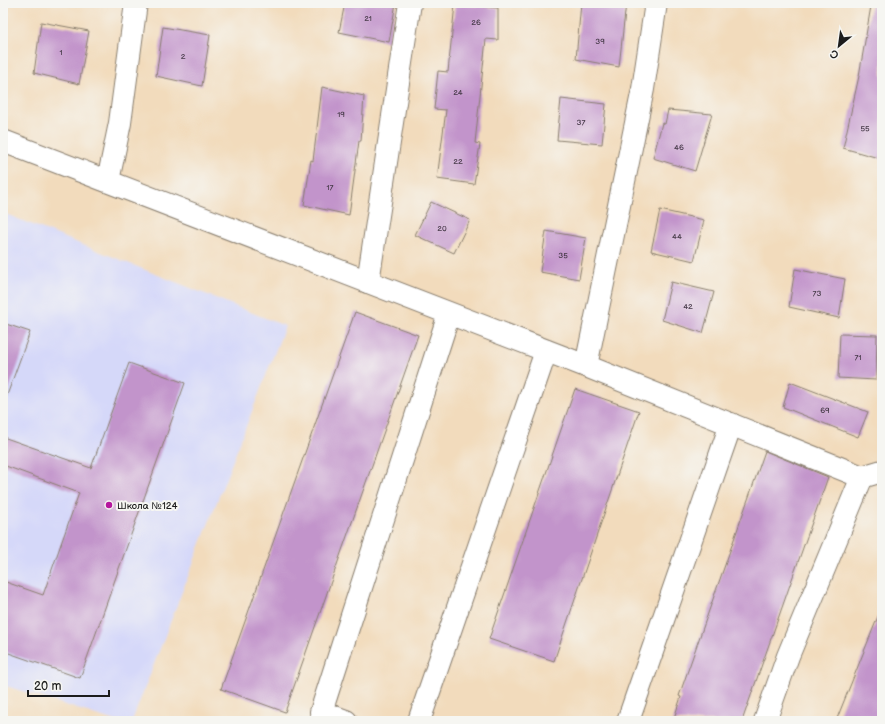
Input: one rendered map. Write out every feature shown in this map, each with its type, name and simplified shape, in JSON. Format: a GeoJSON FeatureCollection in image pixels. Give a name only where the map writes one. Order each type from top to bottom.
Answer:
{"type":"FeatureCollection","features":[{"type":"Feature","properties":{"kind":"street"},"geometry":{"type":"LineString","coordinates":[[108,181],[120,124],[136,3]]}},
{"type":"Feature","properties":{"kind":"street"},"geometry":{"type":"LineString","coordinates":[[368,282],[410,3]]}},
{"type":"Feature","properties":{"kind":"street"},"geometry":{"type":"LineString","coordinates":[[586,366],[643,89],[656,3]]}},
{"type":"Feature","properties":{"kind":"street"},"geometry":{"type":"LineString","coordinates":[[3,141],[586,366],[731,424],[872,474],[788,656],[766,721]]}},
{"type":"Feature","properties":{"kind":"street"},"geometry":{"type":"LineString","coordinates":[[346,721],[319,716],[449,314]]}},
{"type":"Feature","properties":{"kind":"street"},"geometry":{"type":"LineString","coordinates":[[419,721],[546,351]]}},
{"type":"Feature","properties":{"kind":"street"},"geometry":{"type":"LineString","coordinates":[[628,721],[731,424]]}},
{"type":"Feature","properties":{"kind":"shaded area","name":"Школа №124"},"geometry":{"type":"Polygon","coordinates":[[[3,213],[285,326],[132,721],[115,721],[3,685],[3,213]]]}},
{"type":"Feature","properties":{"kind":"building"},"geometry":{"type":"Polygon","coordinates":[[[345,3],[396,3],[389,42],[339,32],[345,3]]]}},
{"type":"Feature","properties":{"kind":"building"},"geometry":{"type":"Polygon","coordinates":[[[581,3],[626,3],[619,67],[576,59],[581,3]]]}},
{"type":"Feature","properties":{"kind":"building"},"geometry":{"type":"Polygon","coordinates":[[[455,4],[498,8],[498,40],[486,39],[475,143],[480,144],[474,184],[437,179],[446,110],[434,109],[438,71],[448,72],[455,4]]]}},
{"type":"Feature","properties":{"kind":"building"},"geometry":{"type":"Polygon","coordinates":[[[871,6],[882,7],[882,159],[843,148],[859,76],[871,6]]]}},
{"type":"Feature","properties":{"kind":"building"},"geometry":{"type":"Polygon","coordinates":[[[41,22],[89,31],[79,84],[34,73],[41,22]]]}},
{"type":"Feature","properties":{"kind":"building"},"geometry":{"type":"Polygon","coordinates":[[[163,27],[210,35],[202,86],[156,76],[163,27]]]}},
{"type":"Feature","properties":{"kind":"building"},"geometry":{"type":"Polygon","coordinates":[[[322,87],[364,96],[361,141],[359,141],[349,215],[304,205],[311,160],[313,161],[322,87]]]}},
{"type":"Feature","properties":{"kind":"building"},"geometry":{"type":"Polygon","coordinates":[[[561,99],[606,104],[602,144],[557,140],[561,99]]]}},
{"type":"Feature","properties":{"kind":"building"},"geometry":{"type":"Polygon","coordinates":[[[668,110],[712,114],[695,171],[653,158],[662,123],[665,124],[668,110]]]}},
{"type":"Feature","properties":{"kind":"building"},"geometry":{"type":"Polygon","coordinates":[[[431,202],[470,220],[454,253],[415,235],[431,202]]]}},
{"type":"Feature","properties":{"kind":"building"},"geometry":{"type":"Polygon","coordinates":[[[660,210],[704,220],[694,261],[651,251],[660,210]]]}},
{"type":"Feature","properties":{"kind":"building"},"geometry":{"type":"Polygon","coordinates":[[[546,231],[586,238],[579,279],[540,272],[546,231]]]}},
{"type":"Feature","properties":{"kind":"building"},"geometry":{"type":"Polygon","coordinates":[[[795,269],[845,279],[839,318],[789,307],[795,269]]]}},
{"type":"Feature","properties":{"kind":"building"},"geometry":{"type":"Polygon","coordinates":[[[671,282],[714,292],[703,333],[662,320],[671,282]]]}},
{"type":"Feature","properties":{"kind":"building"},"geometry":{"type":"Polygon","coordinates":[[[355,312],[418,335],[285,712],[221,689],[355,312]]]}},
{"type":"Feature","properties":{"kind":"building"},"geometry":{"type":"Polygon","coordinates":[[[3,323],[30,332],[6,398],[3,398],[3,323]]]}},
{"type":"Feature","properties":{"kind":"building"},"geometry":{"type":"Polygon","coordinates":[[[840,334],[877,335],[876,380],[838,378],[840,334]]]}},
{"type":"Feature","properties":{"kind":"building","name":"Школа №124"},"geometry":{"type":"Polygon","coordinates":[[[129,363],[185,383],[80,678],[3,651],[3,581],[43,595],[79,493],[3,465],[3,437],[91,468],[129,363]]]}},
{"type":"Feature","properties":{"kind":"building"},"geometry":{"type":"Polygon","coordinates":[[[790,382],[868,412],[858,437],[783,407],[790,382]]]}},
{"type":"Feature","properties":{"kind":"building"},"geometry":{"type":"Polygon","coordinates":[[[575,389],[639,411],[554,661],[489,639],[575,389]]]}},
{"type":"Feature","properties":{"kind":"building"},"geometry":{"type":"Polygon","coordinates":[[[765,451],[828,477],[742,721],[673,721],[681,697],[679,696],[765,451]]]}},
{"type":"Feature","properties":{"kind":"building"},"geometry":{"type":"Polygon","coordinates":[[[881,609],[882,721],[836,721],[881,609]]]}},
{"type":"Feature","properties":{"kind":"place","name":"Школа №124"},"geometry":{"type":"Point","coordinates":[109,505]}}]}
